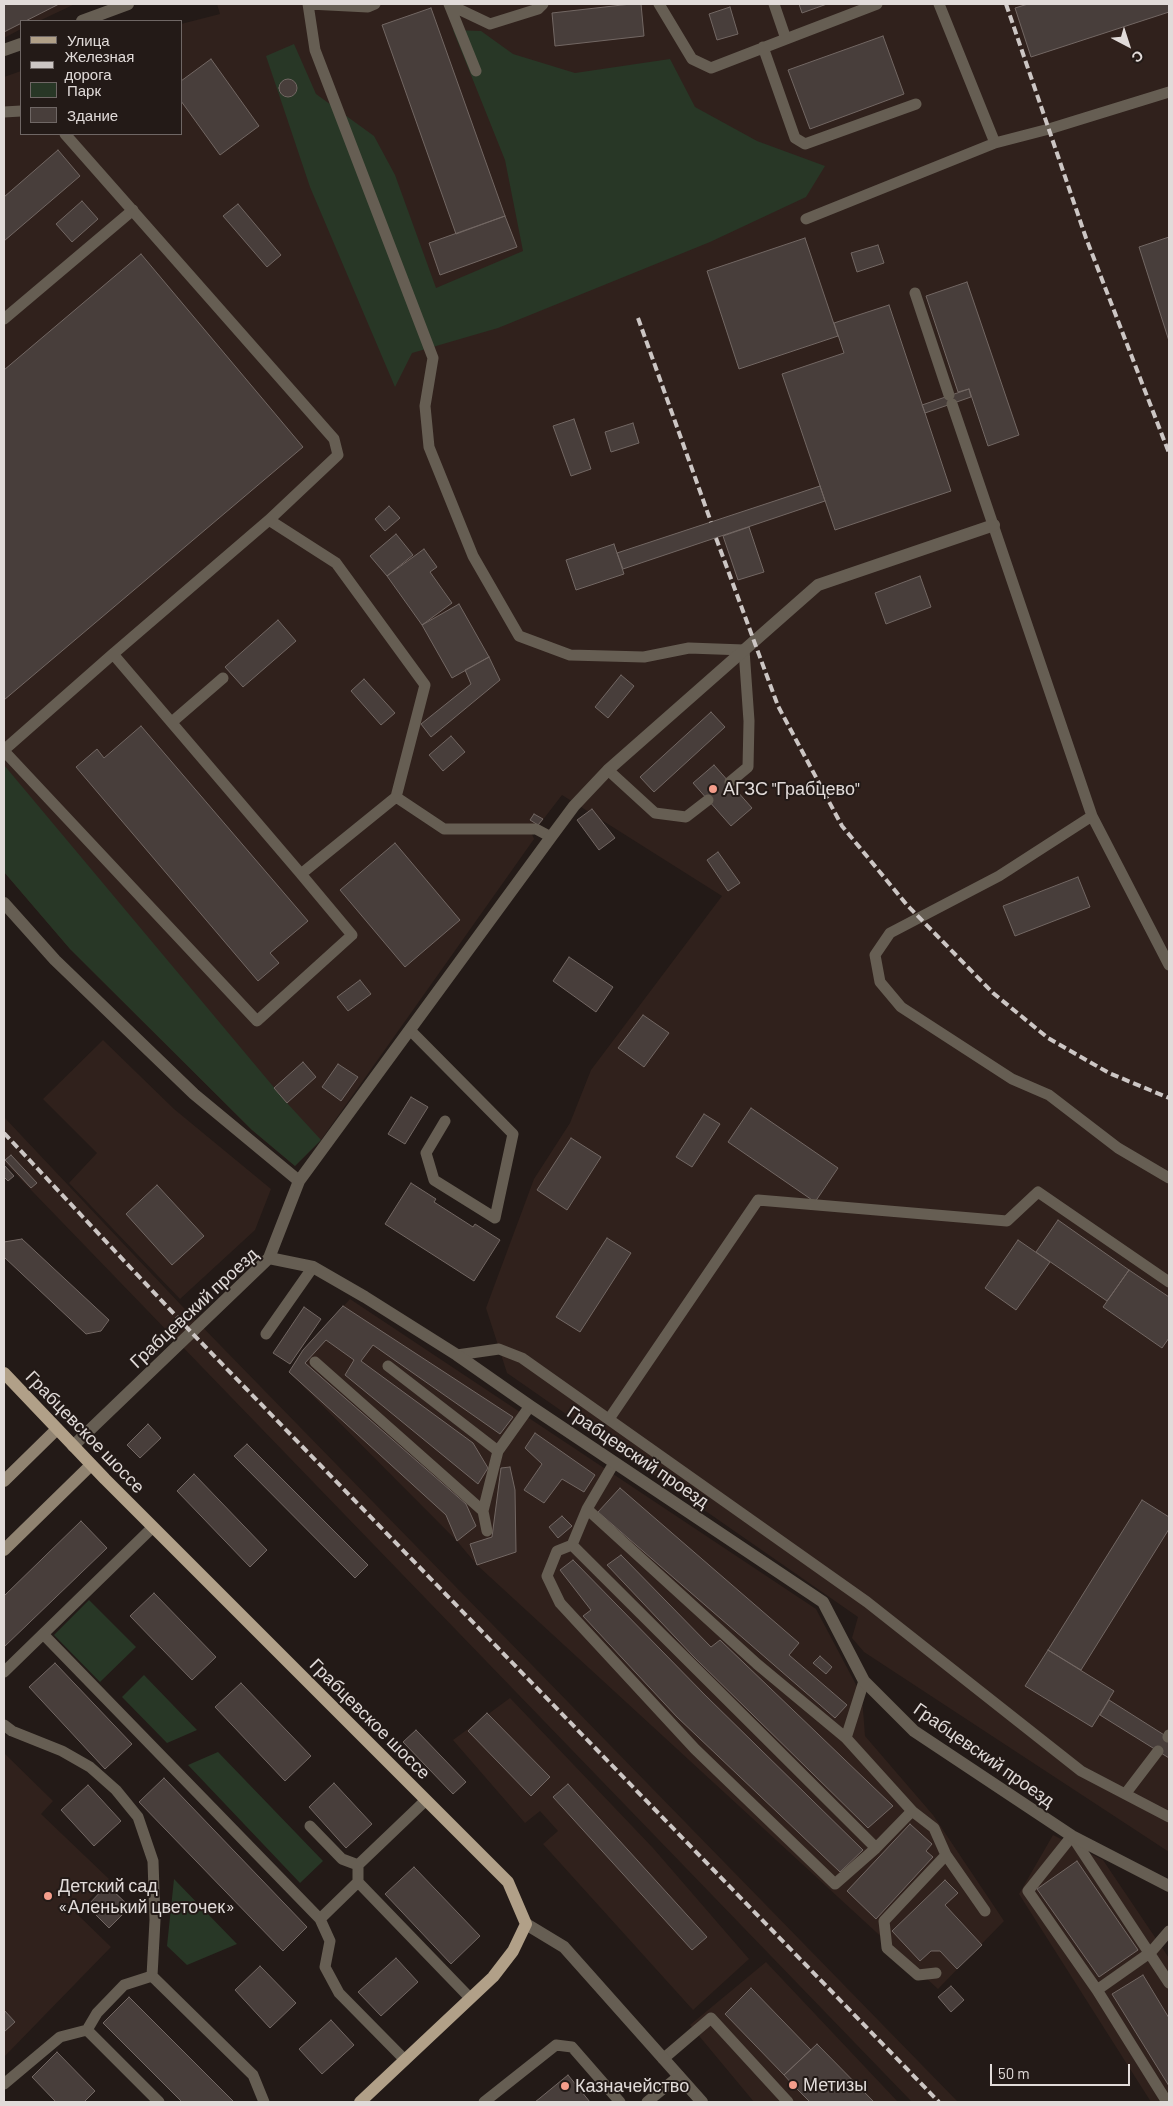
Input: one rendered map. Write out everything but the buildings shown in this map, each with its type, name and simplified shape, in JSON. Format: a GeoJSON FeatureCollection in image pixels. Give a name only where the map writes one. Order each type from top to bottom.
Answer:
{"type":"FeatureCollection","features":[{"type":"Feature","properties":{"kind":"main road","name":"Грабцевское шоссе"},"geometry":{"type":"LineString","coordinates":[[4,1373],[153,1527],[508,1882],[526,1924]]}},
{"type":"Feature","properties":{"kind":"main road"},"geometry":{"type":"LineString","coordinates":[[360,2102],[492,1977],[513,1951],[526,1924]]}},
{"type":"Feature","properties":{"kind":"street"},"geometry":{"type":"LineString","coordinates":[[85,20],[128,4]]}},
{"type":"Feature","properties":{"kind":"street"},"geometry":{"type":"LineString","coordinates":[[4,50],[20,44]]}},
{"type":"Feature","properties":{"kind":"street"},"geometry":{"type":"LineString","coordinates":[[270,1258],[299,1181],[574,806],[608,770],[818,584],[994,525]]}},
{"type":"Feature","properties":{"kind":"street"},"geometry":{"type":"LineString","coordinates":[[4,903],[55,960],[194,1094],[299,1181]]}},
{"type":"Feature","properties":{"kind":"street","name":"Грабцевский проезд"},"geometry":{"type":"LineString","coordinates":[[73,1446],[270,1258],[313,1267],[457,1355],[614,1463],[823,1602],[864,1682],[914,1731],[1072,1836],[1169,1886]]}},
{"type":"Feature","properties":{"kind":"street"},"geometry":{"type":"LineString","coordinates":[[4,1481],[57,1429]]}},
{"type":"Feature","properties":{"kind":"street"},"geometry":{"type":"LineString","coordinates":[[4,1550],[91,1464]]}},
{"type":"Feature","properties":{"kind":"street"},"geometry":{"type":"LineString","coordinates":[[526,1924],[564,1947],[702,2102]]}},
{"type":"Feature","properties":{"kind":"lane"},"geometry":{"type":"LineString","coordinates":[[375,4],[368,7],[309,4],[315,50],[433,358],[425,406],[429,446],[473,556],[519,636],[570,655],[644,657],[689,648],[744,650],[749,721],[748,767],[730,782]]}},
{"type":"Feature","properties":{"kind":"lane"},"geometry":{"type":"LineString","coordinates":[[450,4],[490,24],[538,9],[543,4]]}},
{"type":"Feature","properties":{"kind":"lane"},"geometry":{"type":"LineString","coordinates":[[450,4],[476,71]]}},
{"type":"Feature","properties":{"kind":"lane"},"geometry":{"type":"LineString","coordinates":[[659,4],[692,59],[711,68],[877,4]]}},
{"type":"Feature","properties":{"kind":"lane"},"geometry":{"type":"LineString","coordinates":[[774,4],[786,38]]}},
{"type":"Feature","properties":{"kind":"lane"},"geometry":{"type":"LineString","coordinates":[[939,4],[995,143]]}},
{"type":"Feature","properties":{"kind":"lane"},"geometry":{"type":"LineString","coordinates":[[763,48],[795,138],[805,144],[916,104]]}},
{"type":"Feature","properties":{"kind":"lane"},"geometry":{"type":"LineString","coordinates":[[806,219],[995,143],[1049,129],[1169,92]]}},
{"type":"Feature","properties":{"kind":"lane"},"geometry":{"type":"LineString","coordinates":[[4,112],[20,111]]}},
{"type":"Feature","properties":{"kind":"lane"},"geometry":{"type":"LineString","coordinates":[[66,135],[334,439],[338,455],[269,520],[113,654],[4,750],[257,1021],[352,936],[113,654]]}},
{"type":"Feature","properties":{"kind":"lane"},"geometry":{"type":"LineString","coordinates":[[4,319],[133,210]]}},
{"type":"Feature","properties":{"kind":"lane"},"geometry":{"type":"LineString","coordinates":[[914,294],[1092,816],[1169,965]]}},
{"type":"Feature","properties":{"kind":"lane"},"geometry":{"type":"LineString","coordinates":[[269,520],[336,563],[425,685],[396,797],[301,874]]}},
{"type":"Feature","properties":{"kind":"lane"},"geometry":{"type":"LineString","coordinates":[[172,722],[223,678]]}},
{"type":"Feature","properties":{"kind":"lane"},"geometry":{"type":"LineString","coordinates":[[608,770],[655,813],[686,817],[708,800]]}},
{"type":"Feature","properties":{"kind":"lane"},"geometry":{"type":"LineString","coordinates":[[396,797],[444,830],[536,829],[551,837]]}},
{"type":"Feature","properties":{"kind":"lane"},"geometry":{"type":"LineString","coordinates":[[1092,816],[1000,876],[890,933],[875,955],[880,982],[902,1007],[1012,1079],[1050,1095],[1118,1148],[1169,1178]]}},
{"type":"Feature","properties":{"kind":"lane"},"geometry":{"type":"LineString","coordinates":[[410,1030],[513,1134],[495,1218],[434,1180],[426,1153],[445,1121]]}},
{"type":"Feature","properties":{"kind":"lane"},"geometry":{"type":"LineString","coordinates":[[609,1419],[758,1200],[1007,1221],[1038,1192],[1169,1282]]}},
{"type":"Feature","properties":{"kind":"lane"},"geometry":{"type":"LineString","coordinates":[[266,1334],[313,1267]]}},
{"type":"Feature","properties":{"kind":"lane"},"geometry":{"type":"LineString","coordinates":[[457,1355],[499,1349],[522,1358],[867,1602],[1081,1771],[1169,1817]]}},
{"type":"Feature","properties":{"kind":"lane"},"geometry":{"type":"LineString","coordinates":[[315,1362],[483,1512]]}},
{"type":"Feature","properties":{"kind":"lane"},"geometry":{"type":"LineString","coordinates":[[388,1366],[498,1451]]}},
{"type":"Feature","properties":{"kind":"lane"},"geometry":{"type":"LineString","coordinates":[[487,1531],[483,1512],[498,1451],[530,1406]]}},
{"type":"Feature","properties":{"kind":"lane"},"geometry":{"type":"LineString","coordinates":[[614,1463],[587,1509],[572,1545],[557,1551],[548,1576],[560,1603],[695,1750],[835,1884],[876,1848],[912,1811]]}},
{"type":"Feature","properties":{"kind":"lane"},"geometry":{"type":"LineString","coordinates":[[587,1509],[757,1664],[846,1738],[912,1811],[934,1828],[946,1855],[985,1911]]}},
{"type":"Feature","properties":{"kind":"lane"},"geometry":{"type":"LineString","coordinates":[[4,1672],[153,1527]]}},
{"type":"Feature","properties":{"kind":"lane"},"geometry":{"type":"LineString","coordinates":[[572,1545],[876,1848]]}},
{"type":"Feature","properties":{"kind":"lane"},"geometry":{"type":"LineString","coordinates":[[43,1634],[320,1919],[330,1941],[325,1967],[339,1993],[405,2060]]}},
{"type":"Feature","properties":{"kind":"lane"},"geometry":{"type":"LineString","coordinates":[[846,1738],[864,1682]]}},
{"type":"Feature","properties":{"kind":"lane"},"geometry":{"type":"LineString","coordinates":[[4,1725],[12,1731],[62,1751],[90,1767],[116,1790],[138,1816],[153,1861],[155,1920],[152,1976],[253,2075],[264,2102]]}},
{"type":"Feature","properties":{"kind":"lane"},"geometry":{"type":"LineString","coordinates":[[1126,1794],[1158,1752]]}},
{"type":"Feature","properties":{"kind":"lane"},"geometry":{"type":"LineString","coordinates":[[426,1800],[358,1865],[358,1882],[470,1998]]}},
{"type":"Feature","properties":{"kind":"lane"},"geometry":{"type":"LineString","coordinates":[[310,1826],[342,1859],[358,1865]]}},
{"type":"Feature","properties":{"kind":"lane"},"geometry":{"type":"LineString","coordinates":[[1167,2102],[1097,1990],[1028,1891],[1072,1836],[1169,1983]]}},
{"type":"Feature","properties":{"kind":"lane"},"geometry":{"type":"LineString","coordinates":[[936,1972],[918,1975],[887,1948],[884,1921],[946,1855]]}},
{"type":"Feature","properties":{"kind":"lane"},"geometry":{"type":"LineString","coordinates":[[320,1919],[358,1882]]}},
{"type":"Feature","properties":{"kind":"lane"},"geometry":{"type":"LineString","coordinates":[[1097,1990],[1150,1952],[1169,1932]]}},
{"type":"Feature","properties":{"kind":"lane"},"geometry":{"type":"LineString","coordinates":[[4,2084],[60,2037],[87,2030],[97,2013],[124,1985],[152,1976]]}},
{"type":"Feature","properties":{"kind":"lane"},"geometry":{"type":"LineString","coordinates":[[663,2058],[711,2018],[788,2102]]}},
{"type":"Feature","properties":{"kind":"lane"},"geometry":{"type":"LineString","coordinates":[[87,2030],[159,2102]]}},
{"type":"Feature","properties":{"kind":"lane"},"geometry":{"type":"LineString","coordinates":[[484,2102],[556,2045],[572,2047],[620,2102]]}},
{"type":"Feature","properties":{"kind":"lane"},"geometry":{"type":"LineString","coordinates":[[647,2102],[679,2076]]}},
{"type":"Feature","properties":{"kind":"shaded area"},"geometry":{"type":"Polygon","coordinates":[[[4,4],[75,4],[41,20],[20,20],[20,30],[4,38],[4,4]]]}},
{"type":"Feature","properties":{"kind":"shaded area"},"geometry":{"type":"Polygon","coordinates":[[[217,4],[1169,4],[1169,1852],[864,1652],[852,1638],[858,1617],[507,1373],[486,1308],[534,1179],[570,1123],[591,1070],[722,896],[562,795],[532,834],[534,839],[321,1140],[295,1166],[252,1130],[70,949],[4,872],[4,77],[20,71],[20,135],[182,135],[182,24],[220,14],[217,4]]]}},
{"type":"Feature","properties":{"kind":"shaded area"},"geometry":{"type":"Polygon","coordinates":[[[103,1040],[174,1109],[271,1189],[255,1230],[180,1299],[69,1183],[97,1153],[43,1099],[103,1040]]]}},
{"type":"Feature","properties":{"kind":"shaded area"},"geometry":{"type":"Polygon","coordinates":[[[4,1117],[182,1306],[958,2102],[912,2102],[4,1162],[4,1117]]]}},
{"type":"Feature","properties":{"kind":"shaded area"},"geometry":{"type":"Polygon","coordinates":[[[350,1299],[816,1609],[862,1696],[865,1736],[933,1815],[1004,1921],[938,1989],[477,1565],[457,1541],[289,1372],[303,1350],[350,1299]]]}},
{"type":"Feature","properties":{"kind":"shaded area"},"geometry":{"type":"Polygon","coordinates":[[[510,1698],[653,1848],[749,1959],[693,2010],[543,1844],[558,1831],[540,1811],[525,1823],[453,1740],[510,1698]]]}},
{"type":"Feature","properties":{"kind":"shaded area","name":"Детский сад «Аленький цветочек»"},"geometry":{"type":"Polygon","coordinates":[[[4,1753],[53,1801],[41,1814],[109,1879],[76,1913],[111,1947],[4,2057],[4,1753]]]}},
{"type":"Feature","properties":{"kind":"shaded area"},"geometry":{"type":"Polygon","coordinates":[[[1053,1835],[1103,1860],[1169,1958],[1169,2102],[1151,2102],[1019,1894],[1053,1835]]]}},
{"type":"Feature","properties":{"kind":"shaded area"},"geometry":{"type":"Polygon","coordinates":[[[766,1962],[898,2102],[754,2102],[690,2025],[766,1962]]]}},
{"type":"Feature","properties":{"kind":"green space"},"geometry":{"type":"Polygon","coordinates":[[[453,30],[481,31],[513,54],[575,73],[670,59],[695,107],[757,141],[825,166],[806,197],[710,242],[498,328],[412,353],[395,387],[310,187],[266,56],[294,44],[316,94],[374,136],[395,175],[436,288],[523,251],[505,160],[453,30]]]}},
{"type":"Feature","properties":{"kind":"green space"},"geometry":{"type":"Polygon","coordinates":[[[4,765],[287,1103],[321,1140],[295,1166],[252,1130],[70,949],[4,872],[4,765]]]}},
{"type":"Feature","properties":{"kind":"green space"},"geometry":{"type":"Polygon","coordinates":[[[89,1600],[136,1647],[100,1682],[54,1635],[89,1600]]]}},
{"type":"Feature","properties":{"kind":"green space"},"geometry":{"type":"Polygon","coordinates":[[[144,1675],[197,1730],[167,1743],[122,1697],[144,1675]]]}},
{"type":"Feature","properties":{"kind":"green space"},"geometry":{"type":"Polygon","coordinates":[[[218,1752],[323,1861],[300,1883],[188,1765],[218,1752]]]}},
{"type":"Feature","properties":{"kind":"green space"},"geometry":{"type":"Polygon","coordinates":[[[174,1879],[237,1944],[187,1965],[167,1946],[174,1879]]]}},
{"type":"Feature","properties":{"kind":"railway"},"geometry":{"type":"LineString","coordinates":[[1006,4],[1086,238],[1169,453]]}},
{"type":"Feature","properties":{"kind":"railway"},"geometry":{"type":"LineString","coordinates":[[638,318],[711,522]]}},
{"type":"Feature","properties":{"kind":"railway"},"geometry":{"type":"LineString","coordinates":[[716,538],[778,706],[842,826],[907,905],[993,993],[1048,1038],[1109,1073],[1169,1098]]}},
{"type":"Feature","properties":{"kind":"railway"},"geometry":{"type":"LineString","coordinates":[[4,1133],[191,1332],[939,2102]]}},
{"type":"Feature","properties":{"kind":"place","name":"АГЗС \"Грабцево\""},"geometry":{"type":"Point","coordinates":[713,789]}},
{"type":"Feature","properties":{"kind":"place","name":"Детский сад «Аленький цветочек»"},"geometry":{"type":"Point","coordinates":[48,1896]}},
{"type":"Feature","properties":{"kind":"place","name":"Метизы"},"geometry":{"type":"Point","coordinates":[793,2085]}},
{"type":"Feature","properties":{"kind":"place","name":"Казначейство"},"geometry":{"type":"Point","coordinates":[565,2086]}}]}
